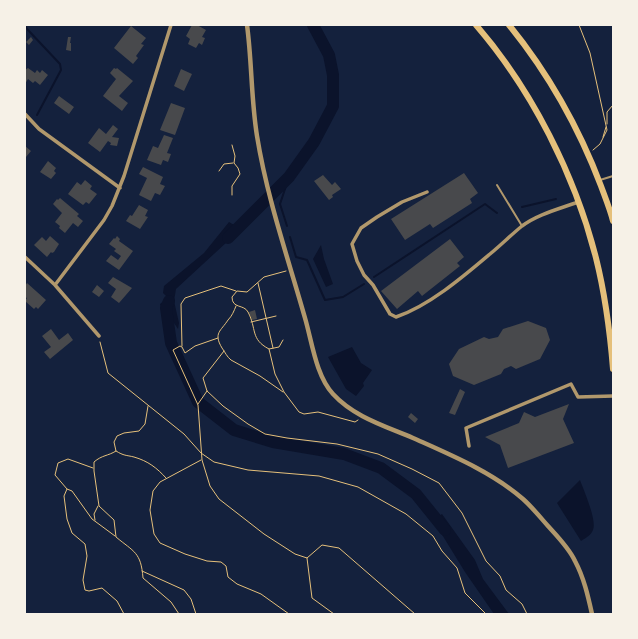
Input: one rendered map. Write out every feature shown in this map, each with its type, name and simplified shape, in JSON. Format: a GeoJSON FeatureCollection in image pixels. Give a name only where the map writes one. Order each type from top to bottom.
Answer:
{"type":"FeatureCollection","features":[{"type":"Feature","properties":{"kind":"highway"},"geometry":{"type":"LineString","coordinates":[[476,25],[507,66],[536,109],[560,156],[578,202],[596,258],[610,332],[613,369]]}},
{"type":"Feature","properties":{"kind":"highway"},"geometry":{"type":"LineString","coordinates":[[509,25],[535,59],[555,91],[588,155],[599,180],[613,221]]}},
{"type":"Feature","properties":{"kind":"street"},"geometry":{"type":"LineString","coordinates":[[55,285],[104,220],[120,188],[171,25]]}},
{"type":"Feature","properties":{"kind":"street"},"geometry":{"type":"LineString","coordinates":[[247,25],[254,109],[263,164],[276,223],[320,373],[331,393],[346,408],[364,418],[473,466],[509,488],[524,500],[565,545],[575,559],[581,574],[592,614]]}},
{"type":"Feature","properties":{"kind":"street"},"geometry":{"type":"LineString","coordinates":[[25,114],[39,129],[120,188]]}},
{"type":"Feature","properties":{"kind":"street"},"geometry":{"type":"LineString","coordinates":[[427,192],[402,202],[361,228],[352,244],[357,261],[364,275],[373,285],[390,314],[396,317],[406,314],[436,297],[490,255],[522,226],[537,216],[578,202]]}},
{"type":"Feature","properties":{"kind":"street"},"geometry":{"type":"LineString","coordinates":[[25,257],[55,285],[99,336]]}},
{"type":"Feature","properties":{"kind":"street"},"geometry":{"type":"LineString","coordinates":[[469,446],[466,428],[570,384],[578,397],[613,396]]}},
{"type":"Feature","properties":{"kind":"lane"},"geometry":{"type":"LineString","coordinates":[[599,180],[613,176]]}},
{"type":"Feature","properties":{"kind":"lane"},"geometry":{"type":"LineString","coordinates":[[497,186],[522,226]]}},
{"type":"Feature","properties":{"kind":"path"},"geometry":{"type":"LineString","coordinates":[[579,25],[590,53],[606,126]]}},
{"type":"Feature","properties":{"kind":"path"},"geometry":{"type":"LineString","coordinates":[[588,155],[600,144],[607,130],[607,112],[613,105]]}},
{"type":"Feature","properties":{"kind":"path"},"geometry":{"type":"LineString","coordinates":[[232,144],[235,156],[234,163],[240,174],[232,186],[232,195]]}},
{"type":"Feature","properties":{"kind":"path"},"geometry":{"type":"LineString","coordinates":[[219,171],[224,164],[234,163]]}},
{"type":"Feature","properties":{"kind":"path"},"geometry":{"type":"LineString","coordinates":[[218,338],[195,346],[185,353],[182,347],[181,304],[185,298],[221,286],[237,291],[247,292],[264,277],[290,269]]}},
{"type":"Feature","properties":{"kind":"path"},"geometry":{"type":"LineString","coordinates":[[257,282],[274,348]]}},
{"type":"Feature","properties":{"kind":"path"},"geometry":{"type":"LineString","coordinates":[[237,291],[232,297],[232,302],[236,306],[246,309],[257,340],[269,349],[278,347],[283,340]]}},
{"type":"Feature","properties":{"kind":"path"},"geometry":{"type":"LineString","coordinates":[[236,306],[232,315],[220,329],[218,338],[224,351],[231,360],[260,376],[284,392]]}},
{"type":"Feature","properties":{"kind":"path"},"geometry":{"type":"LineString","coordinates":[[251,322],[276,316]]}},
{"type":"Feature","properties":{"kind":"path"},"geometry":{"type":"LineString","coordinates":[[99,336],[108,373],[184,434],[201,453],[214,462],[248,470],[319,476],[358,487],[406,514],[433,536],[442,551],[457,568],[465,593],[486,614]]}},
{"type":"Feature","properties":{"kind":"path"},"geometry":{"type":"LineString","coordinates":[[182,347],[180,346],[173,350],[198,405],[202,460],[210,486],[219,498],[264,534],[295,554],[307,558]]}},
{"type":"Feature","properties":{"kind":"path"},"geometry":{"type":"LineString","coordinates":[[269,349],[275,374],[284,392],[299,412],[304,414],[318,412],[355,422],[364,418]]}},
{"type":"Feature","properties":{"kind":"path"},"geometry":{"type":"LineString","coordinates":[[224,351],[203,378],[207,391],[223,406],[265,434],[337,444],[378,454],[412,469],[439,484],[462,513],[486,561],[500,576],[506,590],[522,604],[527,614]]}},
{"type":"Feature","properties":{"kind":"path"},"geometry":{"type":"LineString","coordinates":[[198,405],[207,391]]}},
{"type":"Feature","properties":{"kind":"path"},"geometry":{"type":"LineString","coordinates":[[148,406],[145,424],[139,431],[124,433],[116,436],[114,442],[116,451],[124,456],[134,457],[154,465],[167,478]]}},
{"type":"Feature","properties":{"kind":"path"},"geometry":{"type":"LineString","coordinates":[[116,451],[112,454],[100,456],[94,462],[99,506],[114,520],[116,537]]}},
{"type":"Feature","properties":{"kind":"path"},"geometry":{"type":"LineString","coordinates":[[94,468],[68,459],[58,463],[55,476],[67,489],[72,491],[92,519],[139,556],[142,565],[143,578],[171,602],[179,614]]}},
{"type":"Feature","properties":{"kind":"path"},"geometry":{"type":"LineString","coordinates":[[202,460],[160,482],[153,491],[150,510],[154,534],[160,542],[185,554],[207,561],[221,562],[226,566],[228,577],[237,584],[261,594],[289,614]]}},
{"type":"Feature","properties":{"kind":"path"},"geometry":{"type":"LineString","coordinates":[[67,489],[64,496],[67,519],[72,533],[85,544],[87,556],[83,580],[84,590],[89,591],[102,588],[117,601],[124,614]]}},
{"type":"Feature","properties":{"kind":"path"},"geometry":{"type":"LineString","coordinates":[[95,521],[94,514],[99,506]]}},
{"type":"Feature","properties":{"kind":"path"},"geometry":{"type":"LineString","coordinates":[[307,558],[322,546],[339,548],[415,614]]}},
{"type":"Feature","properties":{"kind":"path"},"geometry":{"type":"LineString","coordinates":[[307,558],[312,598],[334,614]]}},
{"type":"Feature","properties":{"kind":"path"},"geometry":{"type":"LineString","coordinates":[[142,571],[184,590],[191,599],[196,614]]}},
{"type":"Feature","properties":{"kind":"water"},"geometry":{"type":"Polygon","coordinates":[[[229,222],[241,229],[176,289],[174,301],[179,323],[178,329],[172,320],[162,311],[160,304],[167,297],[163,293],[164,286],[204,253],[229,222]]]}},
{"type":"Feature","properties":{"kind":"water"},"geometry":{"type":"Polygon","coordinates":[[[321,245],[324,259],[333,284],[326,287],[313,259],[321,245]]]}},
{"type":"Feature","properties":{"kind":"water"},"geometry":{"type":"Polygon","coordinates":[[[352,347],[361,363],[372,370],[363,383],[364,386],[356,396],[346,389],[328,357],[352,347]]]}},
{"type":"Feature","properties":{"kind":"water"},"geometry":{"type":"Polygon","coordinates":[[[580,480],[590,505],[594,525],[591,533],[581,541],[557,503],[580,480]]]}},
{"type":"Feature","properties":{"kind":"water"},"geometry":{"type":"Polygon","coordinates":[[[442,514],[475,560],[483,579],[509,614],[494,614],[465,572],[433,520],[442,514]]]}},
{"type":"Feature","properties":{"kind":"building"},"geometry":{"type":"Polygon","coordinates":[[[192,25],[197,25],[206,30],[202,37],[205,38],[202,45],[199,43],[196,48],[188,44],[190,39],[186,36],[192,25]]]}},
{"type":"Feature","properties":{"kind":"building"},"geometry":{"type":"Polygon","coordinates":[[[131,26],[146,38],[141,44],[144,45],[136,56],[138,58],[133,64],[114,48],[131,26]]]}},
{"type":"Feature","properties":{"kind":"building"},"geometry":{"type":"Polygon","coordinates":[[[31,37],[33,40],[29,45],[26,42],[31,37]]]}},
{"type":"Feature","properties":{"kind":"building"},"geometry":{"type":"Polygon","coordinates":[[[68,37],[71,37],[71,51],[66,50],[68,37]]]}},
{"type":"Feature","properties":{"kind":"building"},"geometry":{"type":"Polygon","coordinates":[[[28,68],[35,73],[37,70],[40,73],[42,70],[48,75],[40,85],[35,81],[33,83],[28,79],[25,84],[25,70],[28,68]]]}},
{"type":"Feature","properties":{"kind":"building"},"geometry":{"type":"Polygon","coordinates":[[[114,68],[117,68],[133,81],[119,96],[128,103],[122,111],[103,96],[116,79],[110,73],[114,68]]]}},
{"type":"Feature","properties":{"kind":"building"},"geometry":{"type":"Polygon","coordinates":[[[181,69],[192,74],[184,91],[174,86],[181,69]]]}},
{"type":"Feature","properties":{"kind":"building"},"geometry":{"type":"Polygon","coordinates":[[[59,96],[74,107],[69,114],[54,103],[59,96]]]}},
{"type":"Feature","properties":{"kind":"building"},"geometry":{"type":"Polygon","coordinates":[[[171,103],[185,108],[175,135],[160,130],[171,103]]]}},
{"type":"Feature","properties":{"kind":"building"},"geometry":{"type":"Polygon","coordinates":[[[113,125],[118,129],[112,137],[119,138],[117,146],[110,145],[111,143],[108,141],[100,152],[88,143],[99,128],[106,134],[113,125]]]}},
{"type":"Feature","properties":{"kind":"building"},"geometry":{"type":"Polygon","coordinates":[[[164,135],[173,138],[167,153],[171,154],[168,162],[163,160],[161,165],[147,160],[153,146],[158,148],[164,135]]]}},
{"type":"Feature","properties":{"kind":"building"},"geometry":{"type":"Polygon","coordinates":[[[25,146],[31,151],[26,157],[25,157],[25,146]]]}},
{"type":"Feature","properties":{"kind":"building"},"geometry":{"type":"Polygon","coordinates":[[[48,161],[56,168],[54,171],[56,173],[51,179],[40,172],[48,161]]]}},
{"type":"Feature","properties":{"kind":"building"},"geometry":{"type":"Polygon","coordinates":[[[143,167],[163,177],[160,184],[165,186],[160,195],[155,193],[151,201],[139,195],[147,178],[139,174],[143,167]]]}},
{"type":"Feature","properties":{"kind":"building"},"geometry":{"type":"Polygon","coordinates":[[[464,173],[478,193],[470,199],[472,203],[433,228],[430,224],[405,240],[391,219],[464,173]]]}},
{"type":"Feature","properties":{"kind":"building"},"geometry":{"type":"Polygon","coordinates":[[[323,175],[332,185],[335,182],[341,189],[332,195],[333,197],[329,200],[314,181],[323,175]]]}},
{"type":"Feature","properties":{"kind":"building"},"geometry":{"type":"Polygon","coordinates":[[[85,180],[92,186],[90,189],[97,194],[89,204],[86,202],[83,205],[68,194],[77,182],[81,185],[85,180]]]}},
{"type":"Feature","properties":{"kind":"building"},"geometry":{"type":"Polygon","coordinates":[[[60,198],[79,214],[77,216],[83,221],[78,227],[73,223],[65,233],[55,222],[62,213],[53,204],[60,198]]]}},
{"type":"Feature","properties":{"kind":"building"},"geometry":{"type":"Polygon","coordinates":[[[139,205],[148,210],[145,216],[148,217],[140,229],[126,221],[130,215],[132,216],[139,205]]]}},
{"type":"Feature","properties":{"kind":"building"},"geometry":{"type":"Polygon","coordinates":[[[50,236],[59,244],[54,252],[51,252],[47,257],[34,245],[42,237],[46,241],[50,236]]]}},
{"type":"Feature","properties":{"kind":"building"},"geometry":{"type":"Polygon","coordinates":[[[117,236],[120,239],[119,241],[133,251],[119,270],[106,261],[111,255],[118,260],[121,256],[114,251],[116,249],[109,244],[117,236]]]}},
{"type":"Feature","properties":{"kind":"building"},"geometry":{"type":"Polygon","coordinates":[[[450,239],[464,257],[457,263],[460,266],[422,296],[418,291],[397,309],[381,291],[450,239]]]}},
{"type":"Feature","properties":{"kind":"building"},"geometry":{"type":"Polygon","coordinates":[[[113,277],[132,288],[119,303],[111,297],[116,289],[108,283],[113,277]]]}},
{"type":"Feature","properties":{"kind":"building"},"geometry":{"type":"Polygon","coordinates":[[[27,283],[46,300],[38,309],[36,307],[34,309],[25,301],[27,298],[25,297],[25,286],[27,283]]]}},
{"type":"Feature","properties":{"kind":"building"},"geometry":{"type":"Polygon","coordinates":[[[97,285],[104,291],[99,297],[92,292],[97,285]]]}},
{"type":"Feature","properties":{"kind":"building"},"geometry":{"type":"Polygon","coordinates":[[[255,310],[257,319],[252,320],[249,312],[255,310]]]}},
{"type":"Feature","properties":{"kind":"building"},"geometry":{"type":"Polygon","coordinates":[[[528,321],[546,328],[550,340],[540,359],[516,369],[511,366],[504,369],[501,374],[474,385],[453,376],[449,364],[459,349],[484,337],[489,339],[498,337],[503,329],[528,321]]]}},
{"type":"Feature","properties":{"kind":"building"},"geometry":{"type":"Polygon","coordinates":[[[51,329],[59,340],[68,333],[73,340],[50,359],[44,352],[51,347],[42,336],[51,329]]]}},
{"type":"Feature","properties":{"kind":"building"},"geometry":{"type":"Polygon","coordinates":[[[460,389],[465,392],[455,415],[449,413],[460,389]]]}},
{"type":"Feature","properties":{"kind":"building"},"geometry":{"type":"Polygon","coordinates":[[[569,404],[563,419],[574,443],[508,468],[500,445],[485,437],[519,423],[524,412],[535,417],[569,404]]]}},
{"type":"Feature","properties":{"kind":"building"},"geometry":{"type":"Polygon","coordinates":[[[411,413],[418,419],[415,423],[408,417],[411,413]]]}},
{"type":"Feature","properties":{"kind":"waterway"},"geometry":{"type":"LineString","coordinates":[[228,238],[289,177],[314,142],[333,106],[333,75],[329,55],[313,25]]}},
{"type":"Feature","properties":{"kind":"waterway"},"geometry":{"type":"LineString","coordinates":[[25,26],[60,64],[61,70],[37,115]]}},
{"type":"Feature","properties":{"kind":"waterway"},"geometry":{"type":"LineString","coordinates":[[287,226],[280,204],[289,177]]}},
{"type":"Feature","properties":{"kind":"waterway"},"geometry":{"type":"LineString","coordinates":[[522,207],[556,199]]}},
{"type":"Feature","properties":{"kind":"waterway"},"geometry":{"type":"LineString","coordinates":[[374,277],[485,204],[497,213]]}},
{"type":"Feature","properties":{"kind":"waterway"},"geometry":{"type":"LineString","coordinates":[[290,237],[296,257],[307,260],[325,300],[343,297],[364,284]]}},
{"type":"Feature","properties":{"kind":"waterway"},"geometry":{"type":"LineString","coordinates":[[169,301],[166,308],[171,343],[198,402],[234,430],[273,442],[344,454],[381,468],[416,494],[445,530]]}}]}
